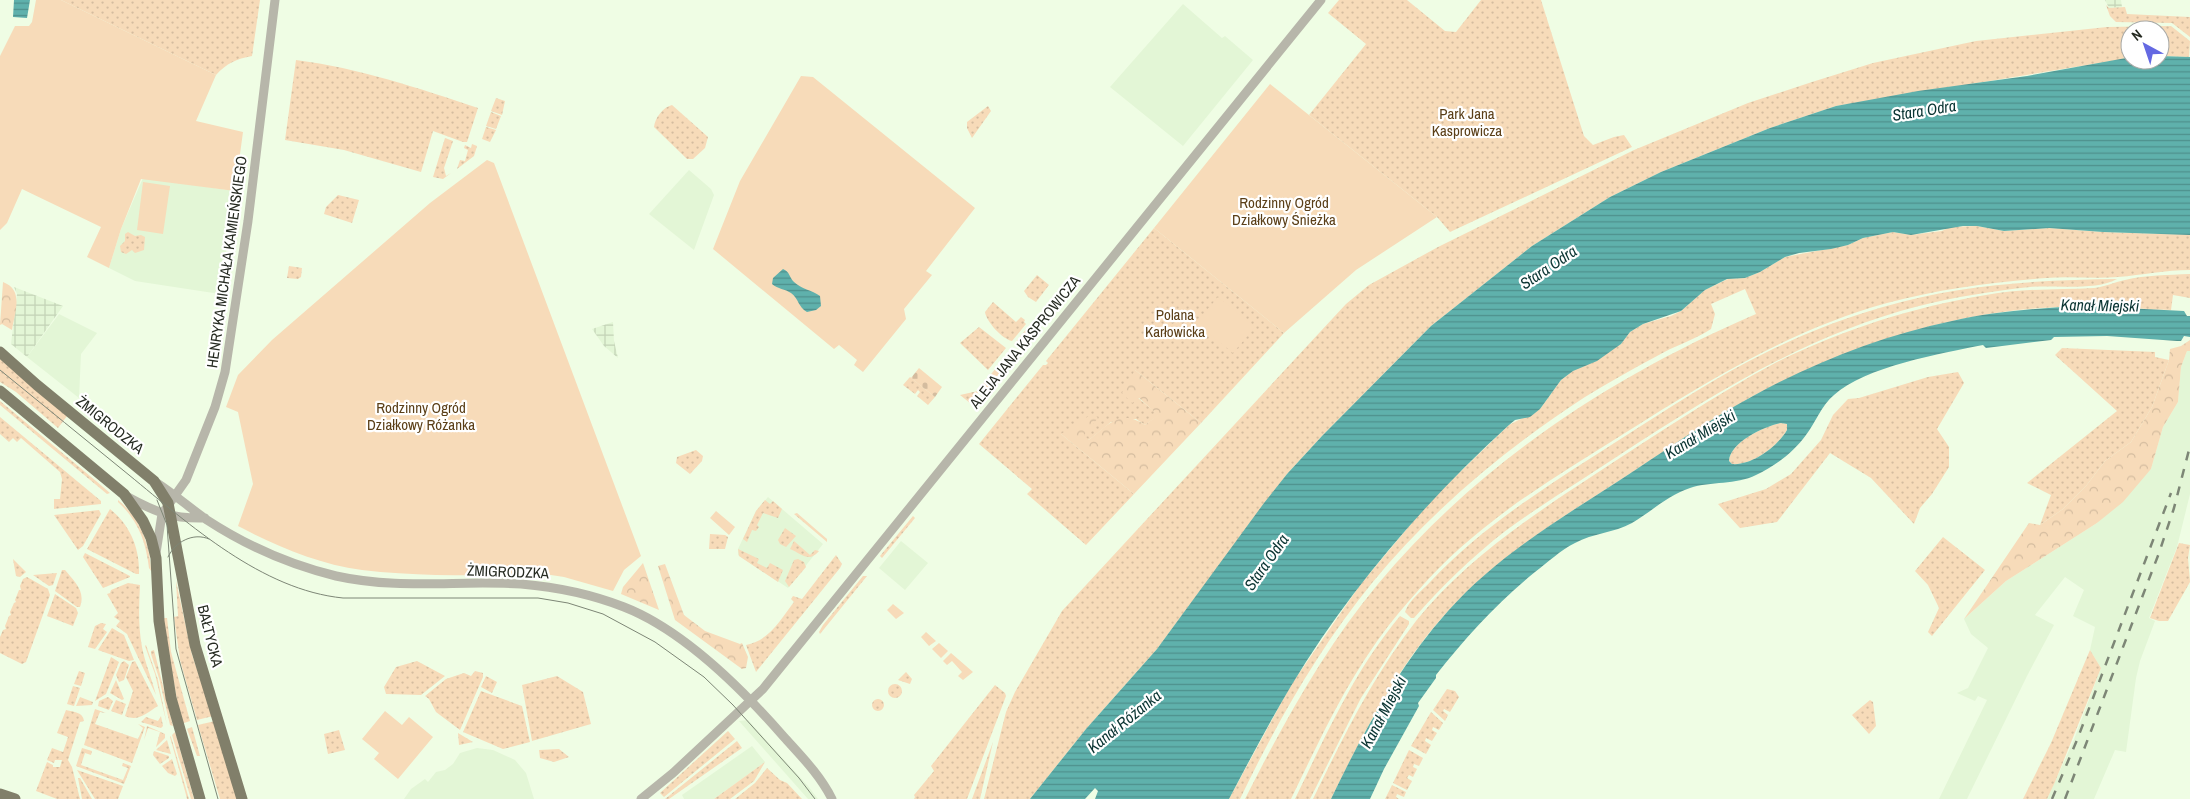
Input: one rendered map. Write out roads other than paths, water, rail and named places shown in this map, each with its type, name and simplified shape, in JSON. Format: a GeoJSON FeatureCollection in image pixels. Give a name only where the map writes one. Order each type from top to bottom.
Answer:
{"type":"FeatureCollection","features":[{"type":"Feature","properties":{"kind":"main road","name":"ŻMIGRODZKA"},"geometry":{"type":"LineString","coordinates":[[0,352],[37,385],[154,481]]}},
{"type":"Feature","properties":{"kind":"main road","name":"ŻMIGRODZKA"},"geometry":{"type":"LineString","coordinates":[[0,391],[124,494]]}},
{"type":"Feature","properties":{"kind":"main road","name":"BAŁTYCKA"},"geometry":{"type":"LineString","coordinates":[[154,481],[171,499],[167,515],[195,647],[242,799]]}},
{"type":"Feature","properties":{"kind":"main road","name":"BAŁTYCKA"},"geometry":{"type":"LineString","coordinates":[[124,494],[143,521],[151,538],[156,558],[159,621],[167,677],[175,718],[200,799]]}},
{"type":"Feature","properties":{"kind":"main road"},"geometry":{"type":"LineString","coordinates":[[0,794],[15,799]]}},
{"type":"Feature","properties":{"kind":"street","name":"HENRYKA MICHAŁA KAMIEŃSKIEGO"},"geometry":{"type":"LineString","coordinates":[[171,499],[186,480],[215,407],[225,372],[248,220],[275,0]]}},
{"type":"Feature","properties":{"kind":"street","name":"ALEJA JANA KASPROWICZA"},"geometry":{"type":"LineString","coordinates":[[641,799],[752,701],[770,681],[1320,0]]}},
{"type":"Feature","properties":{"kind":"street","name":"ŻMIGRODZKA"},"geometry":{"type":"LineString","coordinates":[[124,494],[148,509],[167,515],[205,518]]}},
{"type":"Feature","properties":{"kind":"street","name":"ŻMIGRODZKA"},"geometry":{"type":"LineString","coordinates":[[171,499],[270,555],[338,576],[376,583],[416,585],[518,584],[543,586],[590,596],[625,607],[663,627],[729,679],[752,701],[814,770],[832,799]]}},
{"type":"Feature","properties":{"kind":"street","name":"BAŁTYCKA"},"geometry":{"type":"LineString","coordinates":[[156,558],[167,515]]}},
{"type":"Feature","properties":{"kind":"water"},"geometry":{"type":"Polygon","coordinates":[[[14,0],[30,0],[27,18],[13,17],[14,0]]]}},
{"type":"Feature","properties":{"kind":"water"},"geometry":{"type":"Polygon","coordinates":[[[2170,56],[2190,57],[2190,235],[2049,228],[2004,231],[1977,226],[1963,226],[1911,235],[1893,232],[1863,238],[1848,245],[1831,249],[1799,253],[1785,257],[1760,272],[1745,278],[1727,279],[1705,290],[1681,311],[1643,324],[1630,332],[1621,344],[1597,361],[1573,371],[1561,380],[1540,409],[1530,417],[1515,420],[1448,484],[1391,548],[1338,615],[1291,686],[1229,799],[1095,799],[1098,791],[1095,788],[1085,799],[1030,799],[1086,729],[1157,649],[1287,474],[1431,326],[1532,246],[1610,197],[1661,172],[1770,128],[1836,106],[1918,91],[2027,76],[2120,59],[2120,70],[2170,70],[2170,56]]]}},
{"type":"Feature","properties":{"kind":"water"},"geometry":{"type":"Polygon","coordinates":[[[783,269],[797,284],[820,296],[821,306],[816,310],[807,312],[791,293],[772,284],[773,278],[783,269]]]}},
{"type":"Feature","properties":{"kind":"water","name":"Kanał Miejski"},"geometry":{"type":"Polygon","coordinates":[[[2084,306],[2184,311],[2187,316],[2190,316],[2190,337],[2184,336],[2181,341],[2177,341],[2107,336],[2054,337],[2051,340],[1986,348],[1983,345],[1905,362],[1847,385],[1826,404],[1810,430],[1796,447],[1770,467],[1748,478],[1732,482],[1706,484],[1682,491],[1632,523],[1589,537],[1570,546],[1535,572],[1482,621],[1436,675],[1436,678],[1418,703],[1419,706],[1384,769],[1370,799],[1331,799],[1383,700],[1430,632],[1486,573],[1550,525],[1718,416],[1825,361],[1901,334],[1952,321],[2001,312],[2084,306]],[[1787,424],[1774,425],[1749,436],[1735,447],[1729,461],[1732,464],[1740,464],[1764,454],[1783,436],[1787,430],[1787,424]]]}},
{"type":"Feature","properties":{"kind":"tram line"},"geometry":{"type":"LineString","coordinates":[[0,370],[202,534],[256,569],[284,582],[313,592],[343,598],[538,598],[568,603],[603,614],[655,642],[704,677],[733,705],[799,778],[815,799]]}},
{"type":"Feature","properties":{"kind":"tram line"},"geometry":{"type":"LineString","coordinates":[[157,500],[167,525],[176,649],[218,799]]}},
{"type":"Feature","properties":{"kind":"tram line"},"geometry":{"type":"LineString","coordinates":[[168,557],[175,547],[185,540],[197,537],[209,539]]}},
{"type":"Feature","properties":{"kind":"railway"},"geometry":{"type":"LineString","coordinates":[[2065,799],[2159,553],[2174,508],[2190,446]]}},
{"type":"Feature","properties":{"kind":"railway"},"geometry":{"type":"LineString","coordinates":[[2052,799],[2077,740],[2171,493]]}},
{"type":"Feature","properties":{"kind":"water label","name":"Stara Odra"},"geometry":{"type":"Point","coordinates":[1924,110]}},
{"type":"Feature","properties":{"kind":"water label","name":"Stara Odra"},"geometry":{"type":"Point","coordinates":[1548,267]}},
{"type":"Feature","properties":{"kind":"water label","name":"Stara Odra"},"geometry":{"type":"Point","coordinates":[1266,562]}},
{"type":"Feature","properties":{"kind":"water label","name":"Kanał Różanka"},"geometry":{"type":"Point","coordinates":[1124,721]}},
{"type":"Feature","properties":{"kind":"park label","name":"Park Jana Kasprowicza"},"geometry":{"type":"Point","coordinates":[1467,122]}},
{"type":"Feature","properties":{"kind":"park label","name":"Rodzinny Ogród Działkowy Śnieżka"},"geometry":{"type":"Point","coordinates":[1284,212]}},
{"type":"Feature","properties":{"kind":"park label","name":"Polana Karłowicka"},"geometry":{"type":"Point","coordinates":[1175,324]}},
{"type":"Feature","properties":{"kind":"park label","name":"Rodzinny Ogród Działkowy Różanka"},"geometry":{"type":"Point","coordinates":[421,416]}}]}
